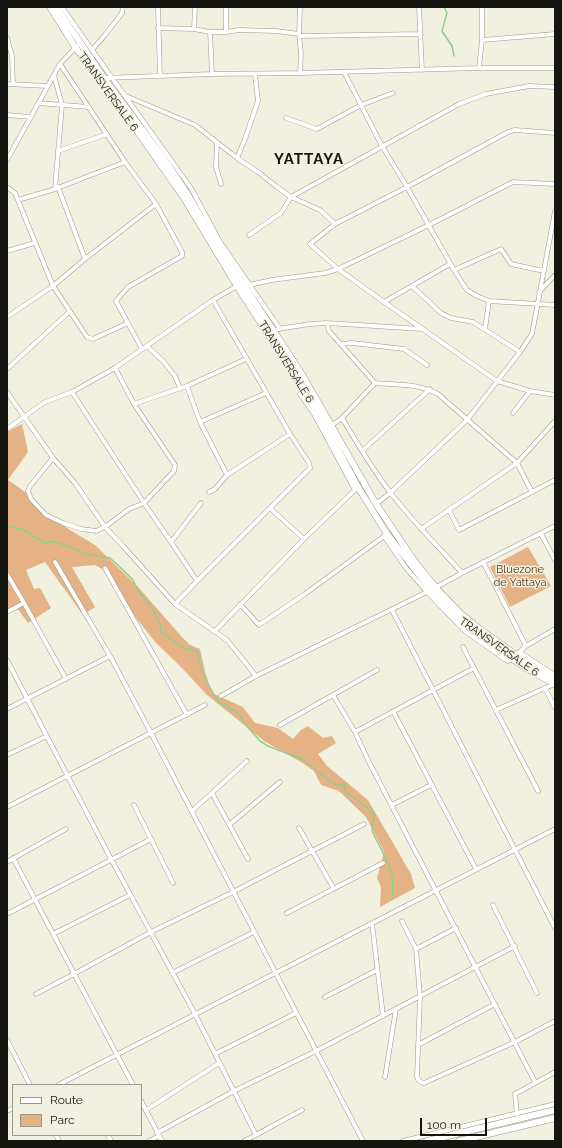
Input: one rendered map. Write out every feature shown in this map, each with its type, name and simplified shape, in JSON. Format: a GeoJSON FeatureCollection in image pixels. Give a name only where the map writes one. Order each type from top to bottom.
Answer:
{"type":"FeatureCollection","features":[{"type":"Feature","properties":{"kind":"main road","name":"TRANSVERSALE 6"},"geometry":{"type":"LineString","coordinates":[[50,7],[108,77],[117,94],[164,155],[188,194],[197,205],[219,243],[303,376],[376,504],[415,562],[431,590],[515,655],[536,669],[555,678]]}},
{"type":"Feature","properties":{"kind":"main road","name":"TRANSVERSALE 6"},"geometry":{"type":"LineString","coordinates":[[56,7],[66,17],[81,45],[112,95],[184,198],[237,286],[303,388],[356,489],[386,535],[431,590],[468,630],[515,655],[533,672],[555,684]]}},
{"type":"Feature","properties":{"kind":"main road"},"geometry":{"type":"LineString","coordinates":[[427,1141],[517,1116],[555,1110]]}},
{"type":"Feature","properties":{"kind":"main road"},"geometry":{"type":"LineString","coordinates":[[459,1141],[555,1118]]}},
{"type":"Feature","properties":{"kind":"street"},"geometry":{"type":"LineString","coordinates":[[62,7],[66,17]]}},
{"type":"Feature","properties":{"kind":"street"},"geometry":{"type":"LineString","coordinates":[[92,50],[122,13],[123,7]]}},
{"type":"Feature","properties":{"kind":"street"},"geometry":{"type":"LineString","coordinates":[[194,29],[195,7]]}},
{"type":"Feature","properties":{"kind":"street"},"geometry":{"type":"LineString","coordinates":[[226,7],[226,32]]}},
{"type":"Feature","properties":{"kind":"street"},"geometry":{"type":"LineString","coordinates":[[300,7],[300,73]]}},
{"type":"Feature","properties":{"kind":"street"},"geometry":{"type":"LineString","coordinates":[[419,7],[422,70]]}},
{"type":"Feature","properties":{"kind":"street"},"geometry":{"type":"LineString","coordinates":[[479,68],[482,40],[482,7]]}},
{"type":"Feature","properties":{"kind":"street"},"geometry":{"type":"LineString","coordinates":[[158,8],[160,76]]}},
{"type":"Feature","properties":{"kind":"street"},"geometry":{"type":"LineString","coordinates":[[158,28],[194,29],[210,32],[239,30],[276,31],[299,35],[421,34]]}},
{"type":"Feature","properties":{"kind":"street"},"geometry":{"type":"LineString","coordinates":[[210,32],[212,74]]}},
{"type":"Feature","properties":{"kind":"street"},"geometry":{"type":"LineString","coordinates":[[482,40],[555,34]]}},
{"type":"Feature","properties":{"kind":"street"},"geometry":{"type":"LineString","coordinates":[[7,38],[12,56],[14,84]]}},
{"type":"Feature","properties":{"kind":"street"},"geometry":{"type":"LineString","coordinates":[[7,160],[60,64],[81,45],[92,50],[108,77],[124,95],[164,155]]}},
{"type":"Feature","properties":{"kind":"street"},"geometry":{"type":"LineString","coordinates":[[60,64],[124,162],[156,204],[182,252],[182,256],[128,287],[116,301],[142,349]]}},
{"type":"Feature","properties":{"kind":"street"},"geometry":{"type":"LineString","coordinates":[[108,77],[479,68],[555,68]]}},
{"type":"Feature","properties":{"kind":"street"},"geometry":{"type":"LineString","coordinates":[[344,72],[382,146],[429,225],[450,264],[467,290],[489,301],[555,305]]}},
{"type":"Feature","properties":{"kind":"street"},"geometry":{"type":"LineString","coordinates":[[237,158],[258,101],[255,74]]}},
{"type":"Feature","properties":{"kind":"street"},"geometry":{"type":"LineString","coordinates":[[54,75],[62,105],[56,188],[86,259]]}},
{"type":"Feature","properties":{"kind":"street"},"geometry":{"type":"LineString","coordinates":[[7,84],[48,86]]}},
{"type":"Feature","properties":{"kind":"street"},"geometry":{"type":"LineString","coordinates":[[249,235],[281,213],[291,197],[459,104],[486,94],[529,86],[555,87]]}},
{"type":"Feature","properties":{"kind":"street"},"geometry":{"type":"LineString","coordinates":[[117,94],[124,95],[195,125],[291,197],[320,210],[335,224]]}},
{"type":"Feature","properties":{"kind":"street"},"geometry":{"type":"LineString","coordinates":[[286,118],[316,129],[361,105],[393,94]]}},
{"type":"Feature","properties":{"kind":"street"},"geometry":{"type":"LineString","coordinates":[[38,103],[89,107]]}},
{"type":"Feature","properties":{"kind":"street"},"geometry":{"type":"LineString","coordinates":[[7,115],[31,117]]}},
{"type":"Feature","properties":{"kind":"street"},"geometry":{"type":"LineString","coordinates":[[555,133],[515,130],[508,132],[335,224],[310,244],[338,269],[497,381],[530,391],[555,395]]}},
{"type":"Feature","properties":{"kind":"street"},"geometry":{"type":"LineString","coordinates":[[58,151],[107,134]]}},
{"type":"Feature","properties":{"kind":"street"},"geometry":{"type":"LineString","coordinates":[[217,142],[216,167],[221,184]]}},
{"type":"Feature","properties":{"kind":"street"},"geometry":{"type":"LineString","coordinates":[[18,200],[56,188],[124,162]]}},
{"type":"Feature","properties":{"kind":"street"},"geometry":{"type":"LineString","coordinates":[[280,329],[247,286],[272,280],[325,273],[338,269],[513,182],[555,184]]}},
{"type":"Feature","properties":{"kind":"street"},"geometry":{"type":"LineString","coordinates":[[7,187],[15,193],[52,286],[86,337],[93,339],[128,323]]}},
{"type":"Feature","properties":{"kind":"street"},"geometry":{"type":"LineString","coordinates":[[7,317],[52,286],[156,204]]}},
{"type":"Feature","properties":{"kind":"street"},"geometry":{"type":"LineString","coordinates":[[376,504],[390,493],[467,420],[520,352],[532,334],[536,304],[553,230],[555,211]]}},
{"type":"Feature","properties":{"kind":"street"},"geometry":{"type":"LineString","coordinates":[[7,251],[35,243]]}},
{"type":"Feature","properties":{"kind":"street"},"geometry":{"type":"LineString","coordinates":[[454,270],[501,249],[511,264],[544,271]]}},
{"type":"Feature","properties":{"kind":"street"},"geometry":{"type":"LineString","coordinates":[[384,302],[450,264]]}},
{"type":"Feature","properties":{"kind":"street"},"geometry":{"type":"LineString","coordinates":[[539,292],[555,275]]}},
{"type":"Feature","properties":{"kind":"street"},"geometry":{"type":"LineString","coordinates":[[7,429],[45,402],[72,392],[115,368],[213,300],[237,286]]}},
{"type":"Feature","properties":{"kind":"street"},"geometry":{"type":"LineString","coordinates":[[412,286],[441,313],[451,318],[473,322],[520,352]]}},
{"type":"Feature","properties":{"kind":"street"},"geometry":{"type":"LineString","coordinates":[[175,604],[310,468],[309,463],[290,434],[213,300]]}},
{"type":"Feature","properties":{"kind":"street"},"geometry":{"type":"LineString","coordinates":[[485,329],[489,301]]}},
{"type":"Feature","properties":{"kind":"street"},"geometry":{"type":"LineString","coordinates":[[7,369],[69,312]]}},
{"type":"Feature","properties":{"kind":"street"},"geometry":{"type":"LineString","coordinates":[[272,328],[280,329],[310,324],[327,324],[423,329]]}},
{"type":"Feature","properties":{"kind":"street"},"geometry":{"type":"LineString","coordinates":[[327,324],[329,331],[375,383],[420,387],[430,389],[438,394],[518,463],[532,492]]}},
{"type":"Feature","properties":{"kind":"street"},"geometry":{"type":"LineString","coordinates":[[341,344],[352,343],[404,349],[427,365]]}},
{"type":"Feature","properties":{"kind":"street"},"geometry":{"type":"LineString","coordinates":[[147,346],[163,361],[175,376],[180,388]]}},
{"type":"Feature","properties":{"kind":"street"},"geometry":{"type":"LineString","coordinates":[[134,404],[187,386],[246,359]]}},
{"type":"Feature","properties":{"kind":"street"},"geometry":{"type":"LineString","coordinates":[[53,458],[30,486],[28,491],[31,499],[46,515],[81,529],[96,531],[105,527],[129,509],[144,504],[174,471],[175,465],[134,404],[115,368]]}},
{"type":"Feature","properties":{"kind":"street"},"geometry":{"type":"LineString","coordinates":[[331,426],[342,418],[375,383]]}},
{"type":"Feature","properties":{"kind":"street"},"geometry":{"type":"LineString","coordinates":[[187,386],[200,422],[227,475]]}},
{"type":"Feature","properties":{"kind":"street"},"geometry":{"type":"LineString","coordinates":[[362,451],[430,389]]}},
{"type":"Feature","properties":{"kind":"street"},"geometry":{"type":"LineString","coordinates":[[513,412],[530,391]]}},
{"type":"Feature","properties":{"kind":"street"},"geometry":{"type":"LineString","coordinates":[[7,392],[53,458],[75,483],[105,527],[175,604],[227,640],[256,676]]}},
{"type":"Feature","properties":{"kind":"street"},"geometry":{"type":"LineString","coordinates":[[72,392],[144,504],[197,581]]}},
{"type":"Feature","properties":{"kind":"street"},"geometry":{"type":"LineString","coordinates":[[200,422],[266,393]]}},
{"type":"Feature","properties":{"kind":"street"},"geometry":{"type":"LineString","coordinates":[[342,418],[390,493],[421,529],[462,572]]}},
{"type":"Feature","properties":{"kind":"street"},"geometry":{"type":"LineString","coordinates":[[421,529],[518,463],[555,421]]}},
{"type":"Feature","properties":{"kind":"street"},"geometry":{"type":"LineString","coordinates":[[209,492],[216,489],[227,475],[290,434]]}},
{"type":"Feature","properties":{"kind":"street"},"geometry":{"type":"LineString","coordinates":[[449,510],[459,530],[555,480]]}},
{"type":"Feature","properties":{"kind":"street"},"geometry":{"type":"LineString","coordinates":[[214,631],[304,539],[356,489]]}},
{"type":"Feature","properties":{"kind":"street"},"geometry":{"type":"LineString","coordinates":[[171,542],[201,503]]}},
{"type":"Feature","properties":{"kind":"street"},"geometry":{"type":"LineString","coordinates":[[270,508],[304,539]]}},
{"type":"Feature","properties":{"kind":"street"},"geometry":{"type":"LineString","coordinates":[[221,696],[256,676],[392,610],[462,572],[555,526]]}},
{"type":"Feature","properties":{"kind":"street"},"geometry":{"type":"LineString","coordinates":[[540,534],[555,560]]}},
{"type":"Feature","properties":{"kind":"street"},"geometry":{"type":"LineString","coordinates":[[240,604],[259,625],[305,594],[386,535]]}},
{"type":"Feature","properties":{"kind":"street"},"geometry":{"type":"LineString","coordinates":[[55,562],[110,656],[151,733],[363,1141]]}},
{"type":"Feature","properties":{"kind":"street"},"geometry":{"type":"LineString","coordinates":[[484,562],[526,646]]}},
{"type":"Feature","properties":{"kind":"street"},"geometry":{"type":"LineString","coordinates":[[105,568],[187,715]]}},
{"type":"Feature","properties":{"kind":"street"},"geometry":{"type":"LineString","coordinates":[[7,574],[66,679]]}},
{"type":"Feature","properties":{"kind":"street"},"geometry":{"type":"LineString","coordinates":[[7,612],[24,603]]}},
{"type":"Feature","properties":{"kind":"street"},"geometry":{"type":"LineString","coordinates":[[392,610],[555,928]]}},
{"type":"Feature","properties":{"kind":"street"},"geometry":{"type":"LineString","coordinates":[[555,629],[526,646],[515,655],[555,675]]}},
{"type":"Feature","properties":{"kind":"street"},"geometry":{"type":"LineString","coordinates":[[463,647],[538,791]]}},
{"type":"Feature","properties":{"kind":"street"},"geometry":{"type":"LineString","coordinates":[[7,709],[110,656]]}},
{"type":"Feature","properties":{"kind":"street"},"geometry":{"type":"LineString","coordinates":[[7,660],[130,895],[195,1014],[256,1135]]}},
{"type":"Feature","properties":{"kind":"street"},"geometry":{"type":"LineString","coordinates":[[354,732],[474,668]]}},
{"type":"Feature","properties":{"kind":"street"},"geometry":{"type":"LineString","coordinates":[[280,725],[377,670]]}},
{"type":"Feature","properties":{"kind":"street"},"geometry":{"type":"LineString","coordinates":[[496,710],[555,684]]}},
{"type":"Feature","properties":{"kind":"street"},"geometry":{"type":"LineString","coordinates":[[545,688],[555,708]]}},
{"type":"Feature","properties":{"kind":"street"},"geometry":{"type":"LineString","coordinates":[[333,695],[354,732],[536,1082]]}},
{"type":"Feature","properties":{"kind":"street"},"geometry":{"type":"LineString","coordinates":[[7,807],[205,705]]}},
{"type":"Feature","properties":{"kind":"street"},"geometry":{"type":"LineString","coordinates":[[393,711],[476,870]]}},
{"type":"Feature","properties":{"kind":"street"},"geometry":{"type":"LineString","coordinates":[[7,755],[47,736]]}},
{"type":"Feature","properties":{"kind":"street"},"geometry":{"type":"LineString","coordinates":[[192,811],[247,761]]}},
{"type":"Feature","properties":{"kind":"street"},"geometry":{"type":"LineString","coordinates":[[229,825],[280,782]]}},
{"type":"Feature","properties":{"kind":"street"},"geometry":{"type":"LineString","coordinates":[[392,805],[431,785]]}},
{"type":"Feature","properties":{"kind":"street"},"geometry":{"type":"LineString","coordinates":[[212,792],[248,859]]}},
{"type":"Feature","properties":{"kind":"street"},"geometry":{"type":"LineString","coordinates":[[134,805],[173,882]]}},
{"type":"Feature","properties":{"kind":"street"},"geometry":{"type":"LineString","coordinates":[[36,994],[151,932],[233,892],[364,824]]}},
{"type":"Feature","properties":{"kind":"street"},"geometry":{"type":"LineString","coordinates":[[299,828],[334,889]]}},
{"type":"Feature","properties":{"kind":"street"},"geometry":{"type":"LineString","coordinates":[[60,1084],[555,828]]}},
{"type":"Feature","properties":{"kind":"street"},"geometry":{"type":"LineString","coordinates":[[7,862],[66,829]]}},
{"type":"Feature","properties":{"kind":"street"},"geometry":{"type":"LineString","coordinates":[[7,914],[150,839]]}},
{"type":"Feature","properties":{"kind":"street"},"geometry":{"type":"LineString","coordinates":[[13,858],[132,1084]]}},
{"type":"Feature","properties":{"kind":"street"},"geometry":{"type":"LineString","coordinates":[[287,913],[383,863]]}},
{"type":"Feature","properties":{"kind":"street"},"geometry":{"type":"LineString","coordinates":[[53,934],[130,895]]}},
{"type":"Feature","properties":{"kind":"street"},"geometry":{"type":"LineString","coordinates":[[493,905],[515,946],[537,993]]}},
{"type":"Feature","properties":{"kind":"street"},"geometry":{"type":"LineString","coordinates":[[402,921],[416,949],[420,997],[417,1076],[420,1082],[424,1083],[515,1042],[555,1021]]}},
{"type":"Feature","properties":{"kind":"street"},"geometry":{"type":"LineString","coordinates":[[372,923],[383,1016]]}},
{"type":"Feature","properties":{"kind":"street"},"geometry":{"type":"LineString","coordinates":[[416,949],[456,928]]}},
{"type":"Feature","properties":{"kind":"street"},"geometry":{"type":"LineString","coordinates":[[172,973],[254,932]]}},
{"type":"Feature","properties":{"kind":"street"},"geometry":{"type":"LineString","coordinates":[[149,1141],[158,1134],[234,1091],[316,1051],[515,946]]}},
{"type":"Feature","properties":{"kind":"street"},"geometry":{"type":"LineString","coordinates":[[325,997],[377,970]]}},
{"type":"Feature","properties":{"kind":"street"},"geometry":{"type":"LineString","coordinates":[[418,1045],[495,1004]]}},
{"type":"Feature","properties":{"kind":"street"},"geometry":{"type":"LineString","coordinates":[[385,1077],[396,1009]]}},
{"type":"Feature","properties":{"kind":"street"},"geometry":{"type":"LineString","coordinates":[[215,1054],[296,1013]]}},
{"type":"Feature","properties":{"kind":"street"},"geometry":{"type":"LineString","coordinates":[[7,1040],[29,1084]]}},
{"type":"Feature","properties":{"kind":"street"},"geometry":{"type":"LineString","coordinates":[[146,1110],[219,1063]]}},
{"type":"Feature","properties":{"kind":"street"},"geometry":{"type":"LineString","coordinates":[[517,1116],[515,1094],[555,1072]]}},
{"type":"Feature","properties":{"kind":"street"},"geometry":{"type":"LineString","coordinates":[[142,1103],[162,1141]]}},
{"type":"Feature","properties":{"kind":"street"},"geometry":{"type":"LineString","coordinates":[[403,1141],[517,1116],[555,1104]]}},
{"type":"Feature","properties":{"kind":"street"},"geometry":{"type":"LineString","coordinates":[[244,1141],[302,1110]]}},
{"type":"Feature","properties":{"kind":"green space"},"geometry":{"type":"Polygon","coordinates":[[[22,424],[28,452],[8,480],[28,494],[46,513],[95,545],[139,588],[190,645],[200,649],[205,672],[212,693],[243,707],[255,723],[278,728],[293,739],[301,730],[308,726],[323,738],[332,736],[336,743],[318,754],[327,766],[368,800],[411,874],[415,888],[380,907],[381,887],[377,878],[384,852],[366,817],[339,791],[321,785],[314,771],[264,741],[206,694],[156,643],[132,613],[117,587],[104,570],[95,565],[72,567],[95,607],[83,615],[45,562],[26,570],[34,589],[40,588],[51,608],[28,623],[18,609],[7,614],[7,432],[22,424]]]}},
{"type":"Feature","properties":{"kind":"green space","name":"Bluezone de Yattaya"},"geometry":{"type":"Polygon","coordinates":[[[528,547],[551,586],[510,607],[490,567],[528,547]]]}},
{"type":"Feature","properties":{"kind":"waterway"},"geometry":{"type":"LineString","coordinates":[[444,7],[447,13],[442,31],[452,46],[454,56]]}},
{"type":"Feature","properties":{"kind":"waterway"},"geometry":{"type":"LineString","coordinates":[[7,526],[22,529],[45,543],[54,542],[86,554],[110,558],[133,580],[139,592],[152,608],[160,624],[161,632],[186,650],[190,648],[198,653],[199,661],[207,682],[218,702],[239,714],[246,725],[260,741],[268,746],[304,760],[334,784],[345,785],[345,792],[364,805],[374,815],[372,831],[390,867],[393,880],[392,899]]}},
{"type":"Feature","properties":{"kind":"district","name":"YATTAYA"},"geometry":{"type":"Point","coordinates":[309,159]}}]}
